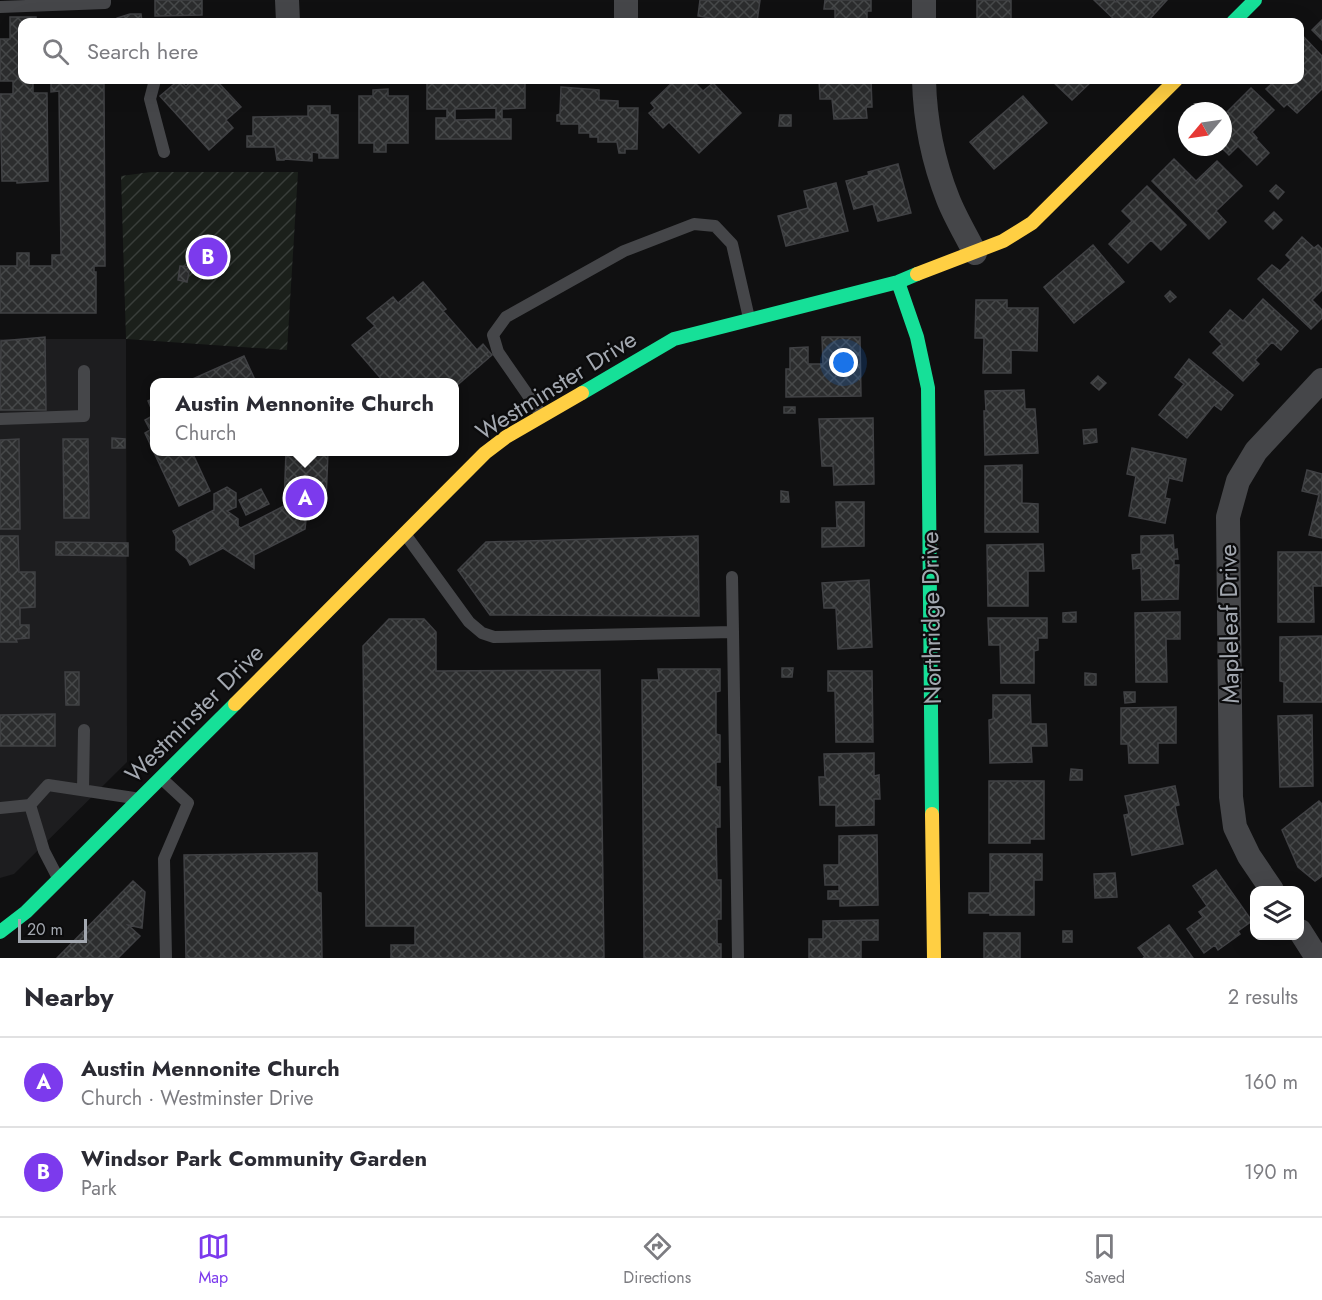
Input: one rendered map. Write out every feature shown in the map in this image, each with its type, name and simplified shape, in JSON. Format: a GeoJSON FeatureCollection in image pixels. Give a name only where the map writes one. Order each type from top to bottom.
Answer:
{"type":"FeatureCollection","features":[{"type":"Feature","properties":{"kind":"street"},"geometry":{"type":"LineString","coordinates":[[287,0],[288,18]]}},
{"type":"Feature","properties":{"kind":"street"},"geometry":{"type":"LineString","coordinates":[[626,0],[626,18]]}},
{"type":"Feature","properties":{"kind":"street"},"geometry":{"type":"LineString","coordinates":[[924,0],[924,18]]}},
{"type":"Feature","properties":{"kind":"street"},"geometry":{"type":"LineString","coordinates":[[1237,18],[1255,0]]}},
{"type":"Feature","properties":{"kind":"street"},"geometry":{"type":"LineString","coordinates":[[924,84],[924,99],[933,151],[948,199],[975,253]]}},
{"type":"Feature","properties":{"kind":"street","name":"Westminster Drive"},"geometry":{"type":"LineString","coordinates":[[3,939],[26,912],[485,453],[541,415],[675,339],[898,282],[1004,241],[1032,223],[1172,84]]}},
{"type":"Feature","properties":{"kind":"street","name":"Northridge Drive"},"geometry":{"type":"LineString","coordinates":[[898,282],[917,337],[928,388],[934,958]]}},
{"type":"Feature","properties":{"kind":"street","name":"Mapleleaf Drive"},"geometry":{"type":"LineString","coordinates":[[1269,886],[1249,856],[1235,827],[1231,797],[1228,517],[1238,481],[1256,451],[1322,380]]}},
{"type":"Feature","properties":{"kind":"street"},"geometry":{"type":"LineString","coordinates":[[9,908],[26,912]]}},
{"type":"Feature","properties":{"kind":"street"},"geometry":{"type":"LineString","coordinates":[[1304,938],[1314,952]]}},
{"type":"Feature","properties":{"kind":"lane"},"geometry":{"type":"LineString","coordinates":[[0,7],[105,3],[105,0]]}},
{"type":"Feature","properties":{"kind":"lane"},"geometry":{"type":"LineString","coordinates":[[154,84],[150,99],[164,152]]}},
{"type":"Feature","properties":{"kind":"lane"},"geometry":{"type":"LineString","coordinates":[[541,415],[498,352],[493,335],[506,317],[624,251],[694,224],[715,226],[732,244],[750,319]]}},
{"type":"Feature","properties":{"kind":"lane"},"geometry":{"type":"LineString","coordinates":[[0,419],[84,416],[84,371]]}},
{"type":"Feature","properties":{"kind":"lane"},"geometry":{"type":"LineString","coordinates":[[405,534],[469,622],[482,633],[494,637],[733,632]]}},
{"type":"Feature","properties":{"kind":"lane"},"geometry":{"type":"LineString","coordinates":[[732,577],[738,958]]}},
{"type":"Feature","properties":{"kind":"lane"},"geometry":{"type":"LineString","coordinates":[[83,790],[84,730]]}},
{"type":"Feature","properties":{"kind":"lane"},"geometry":{"type":"LineString","coordinates":[[161,778],[188,803],[164,859],[166,958]]}},
{"type":"Feature","properties":{"kind":"lane"},"geometry":{"type":"LineString","coordinates":[[0,808],[30,805],[48,785],[140,799]]}},
{"type":"Feature","properties":{"kind":"lane"},"geometry":{"type":"LineString","coordinates":[[30,805],[44,851],[59,879]]}},
{"type":"Feature","properties":{"kind":"shaded area"},"geometry":{"type":"Polygon","coordinates":[[[151,172],[298,172],[287,350],[126,339],[121,176],[151,172]]]}},
{"type":"Feature","properties":{"kind":"shaded area"},"geometry":{"type":"Polygon","coordinates":[[[0,339],[126,339],[127,762],[14,874],[0,878],[0,339]]]}},
{"type":"Feature","properties":{"kind":"building"},"geometry":{"type":"Polygon","coordinates":[[[155,0],[202,0],[202,15],[155,16],[155,0]]]}},
{"type":"Feature","properties":{"kind":"building"},"geometry":{"type":"Polygon","coordinates":[[[700,0],[760,0],[758,18],[698,16],[700,0]]]}},
{"type":"Feature","properties":{"kind":"building"},"geometry":{"type":"Polygon","coordinates":[[[825,0],[871,0],[871,11],[867,11],[867,18],[835,18],[835,9],[824,9],[825,0]]]}},
{"type":"Feature","properties":{"kind":"building"},"geometry":{"type":"Polygon","coordinates":[[[977,0],[1011,0],[1011,18],[977,18],[977,0]]]}},
{"type":"Feature","properties":{"kind":"building"},"geometry":{"type":"Polygon","coordinates":[[[1094,0],[1114,0],[1116,2],[1117,0],[1167,0],[1151,18],[1113,18],[1094,0]]]}},
{"type":"Feature","properties":{"kind":"building"},"geometry":{"type":"Polygon","coordinates":[[[130,14],[141,14],[142,18],[117,18],[130,14]]]}},
{"type":"Feature","properties":{"kind":"building"},"geometry":{"type":"Polygon","coordinates":[[[10,17],[36,17],[18,18],[18,84],[33,84],[33,93],[47,93],[48,181],[17,183],[17,181],[2,181],[0,94],[13,94],[13,81],[0,81],[0,39],[10,39],[10,17]]]}},
{"type":"Feature","properties":{"kind":"building"},"geometry":{"type":"Polygon","coordinates":[[[1322,20],[1322,40],[1312,30],[1322,20]]]}},
{"type":"Feature","properties":{"kind":"building"},"geometry":{"type":"Polygon","coordinates":[[[1304,37],[1322,56],[1322,89],[1297,113],[1287,104],[1284,107],[1266,89],[1272,84],[1304,84],[1304,37]]]}},
{"type":"Feature","properties":{"kind":"building"},"geometry":{"type":"Polygon","coordinates":[[[51,84],[104,84],[105,266],[94,266],[96,313],[0,313],[0,266],[17,266],[17,253],[29,253],[29,266],[52,266],[52,255],[61,255],[59,91],[51,92],[51,84]]]}},
{"type":"Feature","properties":{"kind":"building"},"geometry":{"type":"Polygon","coordinates":[[[174,84],[186,86],[188,84],[220,84],[241,107],[226,120],[233,128],[209,150],[160,96],[174,84]]]}},
{"type":"Feature","properties":{"kind":"building"},"geometry":{"type":"Polygon","coordinates":[[[427,84],[525,84],[525,108],[502,109],[502,119],[511,119],[511,139],[436,139],[436,118],[447,118],[447,109],[427,109],[427,84]],[[496,108],[455,109],[455,120],[496,119],[496,108]]]}},
{"type":"Feature","properties":{"kind":"building"},"geometry":{"type":"Polygon","coordinates":[[[671,84],[696,84],[703,91],[714,84],[741,113],[699,153],[669,122],[663,128],[649,113],[655,108],[651,103],[671,84]]]}},
{"type":"Feature","properties":{"kind":"building"},"geometry":{"type":"Polygon","coordinates":[[[819,84],[871,84],[872,107],[866,107],[867,118],[834,119],[832,99],[820,99],[819,84]]]}},
{"type":"Feature","properties":{"kind":"building"},"geometry":{"type":"Polygon","coordinates":[[[1055,84],[1089,84],[1072,100],[1055,84]]]}},
{"type":"Feature","properties":{"kind":"building"},"geometry":{"type":"Polygon","coordinates":[[[561,87],[599,90],[599,100],[618,101],[618,108],[638,108],[637,149],[625,149],[625,153],[619,153],[617,142],[598,142],[598,137],[590,137],[590,133],[579,133],[579,124],[561,124],[561,121],[557,121],[557,115],[560,114],[561,87]]]}},
{"type":"Feature","properties":{"kind":"building"},"geometry":{"type":"Polygon","coordinates":[[[1251,88],[1274,110],[1252,132],[1269,153],[1257,165],[1238,146],[1232,152],[1232,107],[1251,88]]]}},
{"type":"Feature","properties":{"kind":"building"},"geometry":{"type":"Polygon","coordinates":[[[388,89],[388,96],[408,96],[408,143],[386,143],[386,152],[374,152],[374,143],[359,143],[359,96],[373,96],[373,90],[388,89]]]}},
{"type":"Feature","properties":{"kind":"building"},"geometry":{"type":"Polygon","coordinates":[[[1023,96],[1047,123],[994,169],[970,142],[1023,96]]]}},
{"type":"Feature","properties":{"kind":"building"},"geometry":{"type":"Polygon","coordinates":[[[308,106],[330,106],[330,115],[338,115],[338,158],[319,158],[319,153],[312,152],[312,161],[277,160],[275,147],[247,147],[247,136],[253,136],[253,117],[308,116],[308,106]]]}},
{"type":"Feature","properties":{"kind":"building"},"geometry":{"type":"Polygon","coordinates":[[[780,115],[791,115],[791,126],[779,126],[780,115]]]}},
{"type":"Feature","properties":{"kind":"building"},"geometry":{"type":"Polygon","coordinates":[[[1174,159],[1196,181],[1217,161],[1242,186],[1216,211],[1226,222],[1209,239],[1152,181],[1174,159]]]}},
{"type":"Feature","properties":{"kind":"building"},"geometry":{"type":"Polygon","coordinates":[[[898,164],[911,213],[878,221],[873,204],[854,209],[846,181],[898,164]]]}},
{"type":"Feature","properties":{"kind":"building"},"geometry":{"type":"Polygon","coordinates":[[[836,183],[848,231],[786,246],[778,216],[808,208],[804,191],[836,183]]]}},
{"type":"Feature","properties":{"kind":"building"},"geometry":{"type":"Polygon","coordinates":[[[1276,185],[1284,192],[1278,199],[1270,191],[1276,185]]]}},
{"type":"Feature","properties":{"kind":"building"},"geometry":{"type":"Polygon","coordinates":[[[1147,186],[1186,225],[1161,250],[1151,240],[1128,263],[1109,244],[1132,221],[1122,211],[1147,186]]]}},
{"type":"Feature","properties":{"kind":"building"},"geometry":{"type":"Polygon","coordinates":[[[1274,212],[1282,220],[1273,229],[1265,221],[1274,212]]]}},
{"type":"Feature","properties":{"kind":"building"},"geometry":{"type":"Polygon","coordinates":[[[1302,237],[1314,248],[1318,245],[1322,249],[1322,290],[1312,300],[1322,310],[1322,318],[1311,329],[1258,279],[1272,265],[1280,271],[1291,260],[1286,255],[1302,237]]]}},
{"type":"Feature","properties":{"kind":"building"},"geometry":{"type":"Polygon","coordinates":[[[1093,245],[1124,282],[1074,323],[1044,287],[1093,245]]]}},
{"type":"Feature","properties":{"kind":"building"},"geometry":{"type":"Polygon","coordinates":[[[180,266],[190,267],[187,282],[178,280],[180,266]]]}},
{"type":"Feature","properties":{"kind":"building"},"geometry":{"type":"Polygon","coordinates":[[[423,282],[446,309],[443,311],[477,350],[483,344],[492,355],[459,384],[459,378],[381,378],[352,345],[375,326],[367,318],[393,297],[398,303],[423,282]]]}},
{"type":"Feature","properties":{"kind":"building"},"geometry":{"type":"Polygon","coordinates":[[[1170,291],[1176,297],[1170,302],[1165,296],[1170,291]]]}},
{"type":"Feature","properties":{"kind":"building"},"geometry":{"type":"Polygon","coordinates":[[[1263,299],[1298,331],[1281,350],[1272,342],[1255,360],[1259,364],[1243,381],[1213,353],[1222,344],[1210,332],[1230,310],[1243,321],[1263,299]]]}},
{"type":"Feature","properties":{"kind":"building"},"geometry":{"type":"Polygon","coordinates":[[[976,300],[1007,300],[1007,308],[1038,308],[1037,351],[1011,350],[1011,373],[983,373],[984,338],[975,338],[976,300]]]}},
{"type":"Feature","properties":{"kind":"building"},"geometry":{"type":"Polygon","coordinates":[[[45,337],[46,410],[0,410],[1,341],[45,337]]]}},
{"type":"Feature","properties":{"kind":"building"},"geometry":{"type":"Polygon","coordinates":[[[822,337],[860,337],[861,396],[786,397],[786,369],[790,369],[790,348],[808,347],[808,364],[823,364],[822,337]]]}},
{"type":"Feature","properties":{"kind":"building"},"geometry":{"type":"Polygon","coordinates":[[[244,356],[254,378],[195,378],[244,356]]]}},
{"type":"Feature","properties":{"kind":"building"},"geometry":{"type":"Polygon","coordinates":[[[1189,359],[1233,395],[1221,410],[1214,405],[1187,438],[1159,415],[1184,384],[1175,377],[1189,359]]]}},
{"type":"Feature","properties":{"kind":"building"},"geometry":{"type":"Polygon","coordinates":[[[1098,376],[1106,383],[1099,390],[1091,383],[1098,376]]]}},
{"type":"Feature","properties":{"kind":"building"},"geometry":{"type":"Polygon","coordinates":[[[1024,390],[1025,409],[1035,409],[1038,453],[985,455],[985,391],[1024,390]]]}},
{"type":"Feature","properties":{"kind":"building"},"geometry":{"type":"Polygon","coordinates":[[[784,407],[795,407],[795,413],[784,413],[784,407]]]}},
{"type":"Feature","properties":{"kind":"building"},"geometry":{"type":"Polygon","coordinates":[[[150,417],[150,430],[145,420],[150,417]]]}},
{"type":"Feature","properties":{"kind":"building"},"geometry":{"type":"Polygon","coordinates":[[[873,418],[874,484],[834,485],[833,466],[822,466],[819,419],[873,418]]]}},
{"type":"Feature","properties":{"kind":"building"},"geometry":{"type":"Polygon","coordinates":[[[1096,429],[1097,442],[1084,444],[1083,430],[1096,429]]]}},
{"type":"Feature","properties":{"kind":"building"},"geometry":{"type":"Polygon","coordinates":[[[150,430],[150,444],[145,433],[150,430]]]}},
{"type":"Feature","properties":{"kind":"building"},"geometry":{"type":"Polygon","coordinates":[[[112,438],[125,439],[125,448],[112,448],[112,438]]]}},
{"type":"Feature","properties":{"kind":"building"},"geometry":{"type":"Polygon","coordinates":[[[19,439],[20,529],[0,529],[0,440],[19,439]]]}},
{"type":"Feature","properties":{"kind":"building"},"geometry":{"type":"Polygon","coordinates":[[[63,439],[88,439],[89,518],[64,518],[63,439]]]}},
{"type":"Feature","properties":{"kind":"building"},"geometry":{"type":"Polygon","coordinates":[[[1132,448],[1186,459],[1182,481],[1169,478],[1165,498],[1170,499],[1165,523],[1129,516],[1136,476],[1127,474],[1132,448]]]}},
{"type":"Feature","properties":{"kind":"building"},"geometry":{"type":"Polygon","coordinates":[[[156,456],[194,456],[210,491],[179,506],[156,456]]]}},
{"type":"Feature","properties":{"kind":"building"},"geometry":{"type":"Polygon","coordinates":[[[286,456],[328,456],[326,501],[307,511],[305,529],[254,555],[254,568],[223,548],[190,565],[187,559],[176,550],[176,537],[173,531],[214,510],[214,494],[227,487],[236,493],[236,507],[227,511],[238,519],[238,526],[241,528],[284,506],[286,456]]]}},
{"type":"Feature","properties":{"kind":"building"},"geometry":{"type":"Polygon","coordinates":[[[1022,465],[1022,503],[1038,504],[1038,532],[985,532],[985,466],[1022,465]]]}},
{"type":"Feature","properties":{"kind":"building"},"geometry":{"type":"Polygon","coordinates":[[[1307,470],[1322,474],[1322,538],[1309,535],[1319,495],[1302,491],[1307,470]]]}},
{"type":"Feature","properties":{"kind":"building"},"geometry":{"type":"Polygon","coordinates":[[[261,489],[269,504],[246,515],[239,500],[261,489]]]}},
{"type":"Feature","properties":{"kind":"building"},"geometry":{"type":"Polygon","coordinates":[[[781,491],[788,492],[789,502],[781,502],[781,491]]]}},
{"type":"Feature","properties":{"kind":"building"},"geometry":{"type":"Polygon","coordinates":[[[836,502],[864,502],[864,546],[822,547],[822,528],[837,528],[836,502]]]}},
{"type":"Feature","properties":{"kind":"building"},"geometry":{"type":"Polygon","coordinates":[[[1173,535],[1174,550],[1177,549],[1178,559],[1174,559],[1174,565],[1179,565],[1178,599],[1142,600],[1141,568],[1133,569],[1132,555],[1141,554],[1141,536],[1173,535]]]}},
{"type":"Feature","properties":{"kind":"building"},"geometry":{"type":"Polygon","coordinates":[[[0,536],[18,536],[19,572],[35,572],[35,607],[20,608],[20,625],[29,625],[29,638],[16,639],[17,642],[0,642],[0,536]]]}},
{"type":"Feature","properties":{"kind":"building"},"geometry":{"type":"Polygon","coordinates":[[[698,536],[699,616],[490,615],[458,570],[486,542],[698,536]]]}},
{"type":"Feature","properties":{"kind":"building"},"geometry":{"type":"Polygon","coordinates":[[[56,542],[128,543],[128,556],[56,555],[56,542]]]}},
{"type":"Feature","properties":{"kind":"building"},"geometry":{"type":"Polygon","coordinates":[[[1043,544],[1044,571],[1028,571],[1028,606],[988,606],[987,545],[1043,544]]]}},
{"type":"Feature","properties":{"kind":"building"},"geometry":{"type":"Polygon","coordinates":[[[1278,552],[1322,552],[1322,586],[1313,586],[1314,622],[1278,622],[1278,552]]]}},
{"type":"Feature","properties":{"kind":"building"},"geometry":{"type":"Polygon","coordinates":[[[869,580],[872,647],[838,649],[836,608],[824,608],[822,583],[869,580]]]}},
{"type":"Feature","properties":{"kind":"building"},"geometry":{"type":"Polygon","coordinates":[[[1076,612],[1076,622],[1063,622],[1063,613],[1076,612]]]}},
{"type":"Feature","properties":{"kind":"building"},"geometry":{"type":"Polygon","coordinates":[[[1180,612],[1180,639],[1166,639],[1167,682],[1136,682],[1135,613],[1180,612]]]}},
{"type":"Feature","properties":{"kind":"building"},"geometry":{"type":"Polygon","coordinates":[[[988,618],[1047,618],[1047,638],[1038,638],[1038,650],[1034,651],[1034,683],[1001,683],[1000,645],[989,645],[988,618]]]}},
{"type":"Feature","properties":{"kind":"building"},"geometry":{"type":"Polygon","coordinates":[[[389,619],[424,619],[436,632],[436,671],[600,670],[604,958],[391,958],[391,945],[415,945],[415,926],[366,926],[363,646],[389,619]]]}},
{"type":"Feature","properties":{"kind":"building"},"geometry":{"type":"Polygon","coordinates":[[[1322,636],[1322,702],[1284,702],[1284,682],[1280,681],[1280,637],[1322,636]]]}},
{"type":"Feature","properties":{"kind":"building"},"geometry":{"type":"Polygon","coordinates":[[[782,668],[793,668],[792,677],[782,677],[782,668]]]}},
{"type":"Feature","properties":{"kind":"building"},"geometry":{"type":"Polygon","coordinates":[[[658,669],[720,669],[720,691],[716,692],[716,734],[720,735],[720,762],[716,762],[716,787],[720,787],[720,827],[716,827],[717,880],[721,880],[721,919],[717,919],[717,944],[721,944],[721,958],[644,958],[642,680],[659,680],[658,669]]]}},
{"type":"Feature","properties":{"kind":"building"},"geometry":{"type":"Polygon","coordinates":[[[828,671],[872,671],[873,742],[836,742],[835,691],[828,691],[828,671]]]}},
{"type":"Feature","properties":{"kind":"building"},"geometry":{"type":"Polygon","coordinates":[[[65,672],[79,672],[79,705],[66,705],[65,672]]]}},
{"type":"Feature","properties":{"kind":"building"},"geometry":{"type":"Polygon","coordinates":[[[1085,673],[1096,674],[1096,685],[1085,685],[1085,673]]]}},
{"type":"Feature","properties":{"kind":"building"},"geometry":{"type":"Polygon","coordinates":[[[1124,692],[1135,692],[1135,702],[1125,703],[1124,692]]]}},
{"type":"Feature","properties":{"kind":"building"},"geometry":{"type":"Polygon","coordinates":[[[993,695],[1030,695],[1031,724],[1046,724],[1047,746],[1031,746],[1032,762],[990,763],[989,720],[993,719],[993,695]]]}},
{"type":"Feature","properties":{"kind":"building"},"geometry":{"type":"Polygon","coordinates":[[[1176,707],[1176,743],[1158,743],[1158,763],[1129,763],[1128,744],[1121,744],[1121,708],[1176,707]]]}},
{"type":"Feature","properties":{"kind":"building"},"geometry":{"type":"Polygon","coordinates":[[[55,714],[55,746],[0,746],[0,715],[55,714]]]}},
{"type":"Feature","properties":{"kind":"building"},"geometry":{"type":"Polygon","coordinates":[[[1312,715],[1313,786],[1280,787],[1278,716],[1312,715]]]}},
{"type":"Feature","properties":{"kind":"building"},"geometry":{"type":"Polygon","coordinates":[[[874,753],[874,776],[879,775],[880,799],[874,799],[874,825],[836,826],[836,805],[820,805],[819,777],[825,777],[824,754],[874,753]]]}},
{"type":"Feature","properties":{"kind":"building"},"geometry":{"type":"Polygon","coordinates":[[[1071,769],[1082,770],[1082,780],[1070,780],[1071,769]]]}},
{"type":"Feature","properties":{"kind":"building"},"geometry":{"type":"Polygon","coordinates":[[[989,781],[1044,781],[1044,839],[1030,839],[1030,843],[989,843],[989,781]]]}},
{"type":"Feature","properties":{"kind":"building"},"geometry":{"type":"Polygon","coordinates":[[[1175,786],[1179,805],[1175,806],[1183,844],[1132,855],[1124,815],[1129,814],[1125,796],[1175,786]]]}},
{"type":"Feature","properties":{"kind":"building"},"geometry":{"type":"Polygon","coordinates":[[[1319,801],[1322,804],[1322,876],[1315,881],[1298,867],[1282,830],[1319,801]]]}},
{"type":"Feature","properties":{"kind":"building"},"geometry":{"type":"Polygon","coordinates":[[[877,835],[878,905],[840,906],[840,899],[828,899],[828,891],[839,891],[839,885],[825,885],[824,865],[839,865],[839,836],[877,835]]]}},
{"type":"Feature","properties":{"kind":"building"},"geometry":{"type":"Polygon","coordinates":[[[317,853],[317,892],[321,893],[322,958],[186,958],[184,855],[317,853]]]}},
{"type":"Feature","properties":{"kind":"building"},"geometry":{"type":"Polygon","coordinates":[[[990,854],[1042,854],[1042,880],[1034,880],[1034,915],[969,913],[969,893],[990,893],[990,854]]]}},
{"type":"Feature","properties":{"kind":"building"},"geometry":{"type":"Polygon","coordinates":[[[1216,870],[1250,918],[1250,922],[1238,931],[1240,934],[1218,950],[1215,945],[1204,953],[1187,929],[1203,917],[1199,912],[1207,906],[1193,886],[1216,870]]]}},
{"type":"Feature","properties":{"kind":"building"},"geometry":{"type":"Polygon","coordinates":[[[1115,873],[1117,897],[1095,898],[1094,874],[1115,873]]]}},
{"type":"Feature","properties":{"kind":"building"},"geometry":{"type":"Polygon","coordinates":[[[133,881],[145,892],[142,928],[128,925],[140,936],[118,958],[57,958],[133,881]]]}},
{"type":"Feature","properties":{"kind":"building"},"geometry":{"type":"Polygon","coordinates":[[[878,920],[878,940],[861,940],[861,958],[809,958],[809,939],[823,939],[823,921],[878,920]]]}},
{"type":"Feature","properties":{"kind":"building"},"geometry":{"type":"Polygon","coordinates":[[[1169,925],[1193,958],[1143,958],[1145,957],[1138,948],[1169,925]]]}},
{"type":"Feature","properties":{"kind":"building"},"geometry":{"type":"Polygon","coordinates":[[[1063,931],[1072,931],[1072,942],[1063,942],[1063,931]]]}},
{"type":"Feature","properties":{"kind":"building"},"geometry":{"type":"Polygon","coordinates":[[[984,933],[1020,933],[1020,958],[984,958],[984,933]]]}},
{"type":"Feature","properties":{"kind":"traffic: fast"},"geometry":{"type":"LineString","coordinates":[[1237,18],[1255,0]]}},
{"type":"Feature","properties":{"kind":"traffic: fast"},"geometry":{"type":"LineString","coordinates":[[582,393],[674,339],[898,282],[917,274]]}},
{"type":"Feature","properties":{"kind":"traffic: fast"},"geometry":{"type":"LineString","coordinates":[[898,282],[917,337],[928,388],[932,814]]}},
{"type":"Feature","properties":{"kind":"traffic: fast"},"geometry":{"type":"LineString","coordinates":[[0,932],[26,912],[235,704]]}},
{"type":"Feature","properties":{"kind":"traffic: slow"},"geometry":{"type":"LineString","coordinates":[[917,274],[1003,241],[1032,223],[1172,84]]}},
{"type":"Feature","properties":{"kind":"traffic: slow"},"geometry":{"type":"LineString","coordinates":[[235,704],[485,453],[506,437],[582,393]]}},
{"type":"Feature","properties":{"kind":"traffic: slow"},"geometry":{"type":"LineString","coordinates":[[932,814],[934,958]]}},
{"type":"Feature","properties":{"kind":"place","name":"Windsor Park Community Garden"},"geometry":{"type":"Point","coordinates":[208,257]}},
{"type":"Feature","properties":{"kind":"place","name":"Austin Mennonite Church"},"geometry":{"type":"Point","coordinates":[305,498]}}]}
